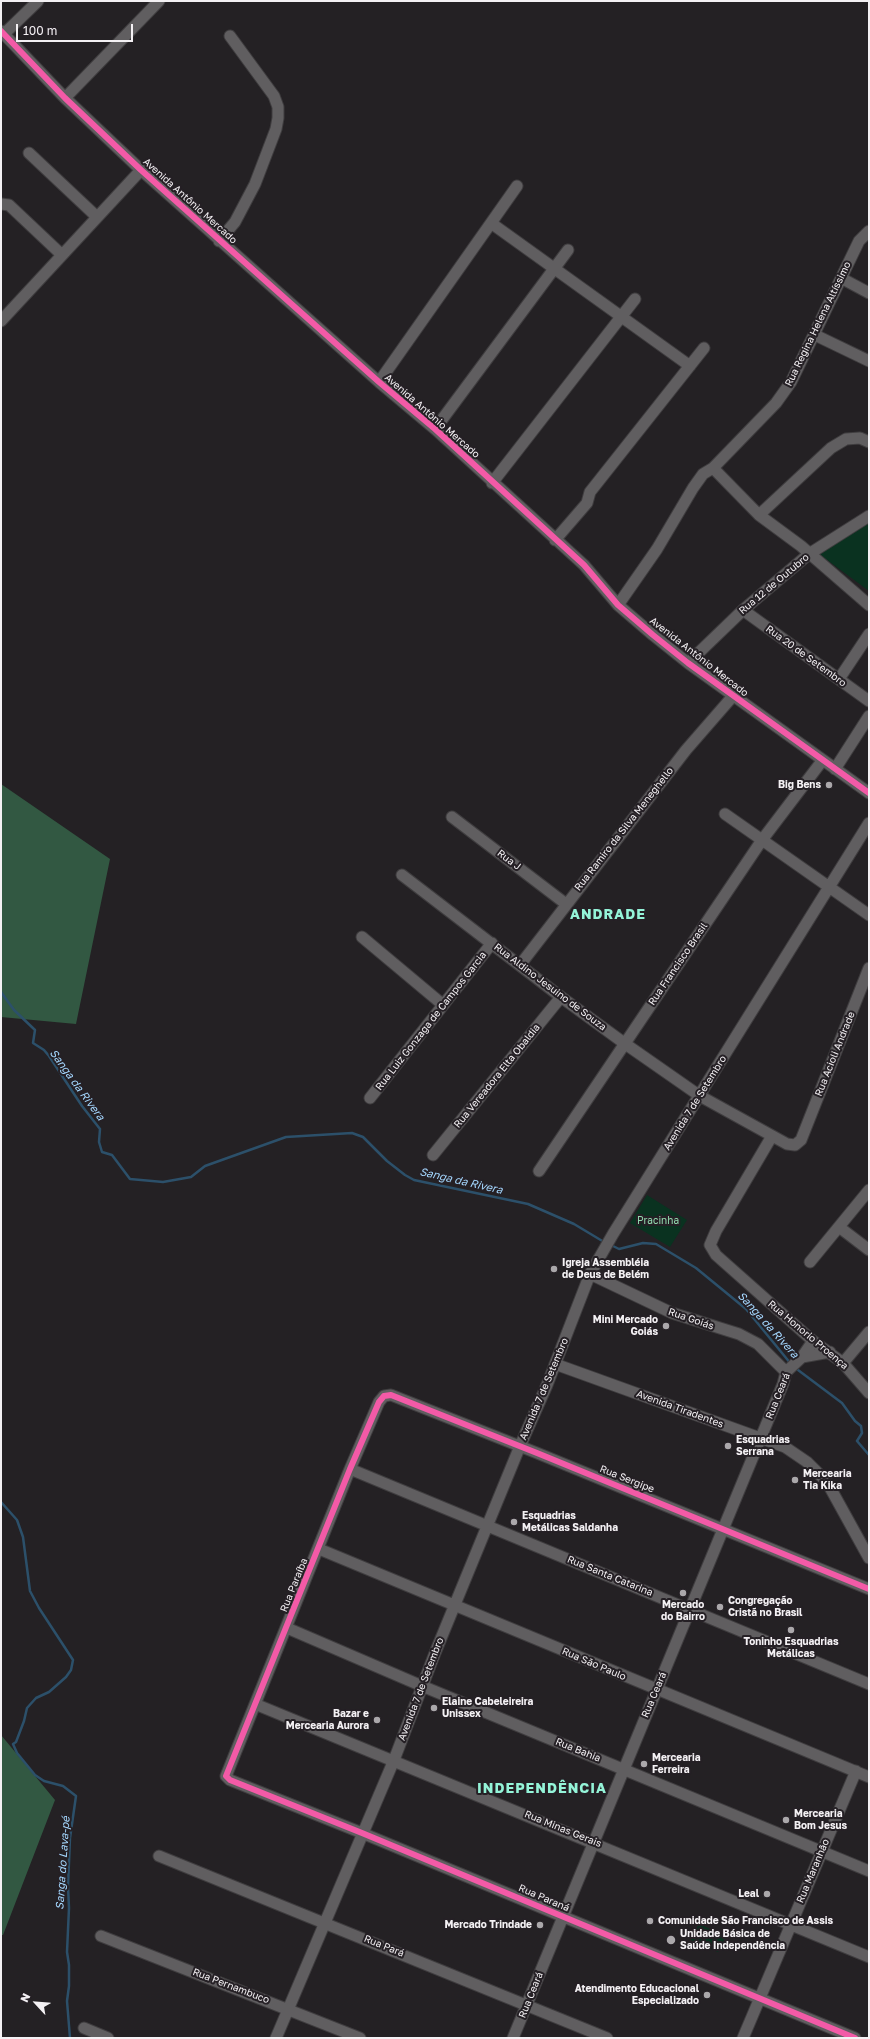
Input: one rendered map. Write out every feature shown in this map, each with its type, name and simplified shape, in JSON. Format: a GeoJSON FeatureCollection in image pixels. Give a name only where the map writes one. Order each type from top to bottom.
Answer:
{"type":"FeatureCollection","features":[{"type":"Feature","properties":{"kind":"street"},"geometry":{"type":"LineString","coordinates":[[2,33],[38,1]]}},
{"type":"Feature","properties":{"kind":"street"},"geometry":{"type":"LineString","coordinates":[[66,98],[159,1]]}},
{"type":"Feature","properties":{"kind":"street","name":"Avenida Antônio Mercado"},"geometry":{"type":"LineString","coordinates":[[2,33],[66,98],[141,170],[379,382],[436,429],[492,483],[584,565],[618,605],[688,663],[822,761],[869,793]]}},
{"type":"Feature","properties":{"kind":"street"},"geometry":{"type":"LineString","coordinates":[[219,241],[235,222],[255,184],[276,129],[278,118],[278,106],[274,96],[230,36]]}},
{"type":"Feature","properties":{"kind":"street"},"geometry":{"type":"LineString","coordinates":[[29,153],[97,217]]}},
{"type":"Feature","properties":{"kind":"street"},"geometry":{"type":"LineString","coordinates":[[1,321],[141,170]]}},
{"type":"Feature","properties":{"kind":"street"},"geometry":{"type":"LineString","coordinates":[[379,382],[517,186]]}},
{"type":"Feature","properties":{"kind":"street"},"geometry":{"type":"LineString","coordinates":[[1,204],[9,205],[62,254]]}},
{"type":"Feature","properties":{"kind":"street"},"geometry":{"type":"LineString","coordinates":[[491,223],[690,366]]}},
{"type":"Feature","properties":{"kind":"street","name":"Rua Regina Helena Altíssimo"},"geometry":{"type":"LineString","coordinates":[[618,605],[664,537],[703,474],[713,468],[784,394],[815,335],[859,241],[869,231]]}},
{"type":"Feature","properties":{"kind":"street"},"geometry":{"type":"LineString","coordinates":[[436,429],[568,250]]}},
{"type":"Feature","properties":{"kind":"street"},"geometry":{"type":"LineString","coordinates":[[841,278],[869,293]]}},
{"type":"Feature","properties":{"kind":"street"},"geometry":{"type":"LineString","coordinates":[[492,483],[635,299]]}},
{"type":"Feature","properties":{"kind":"street"},"geometry":{"type":"LineString","coordinates":[[815,335],[869,361]]}},
{"type":"Feature","properties":{"kind":"street"},"geometry":{"type":"LineString","coordinates":[[555,540],[587,503],[590,492],[704,348]]}},
{"type":"Feature","properties":{"kind":"street"},"geometry":{"type":"LineString","coordinates":[[758,515],[831,448],[846,439],[860,438],[869,442]]}},
{"type":"Feature","properties":{"kind":"street"},"geometry":{"type":"LineString","coordinates":[[713,468],[758,515],[809,554],[869,605]]}},
{"type":"Feature","properties":{"kind":"street","name":"Rua 12 de Outubro"},"geometry":{"type":"LineString","coordinates":[[688,663],[743,610],[809,554],[869,516]]}},
{"type":"Feature","properties":{"kind":"street","name":"Rua 20 de Setembro"},"geometry":{"type":"LineString","coordinates":[[743,610],[869,701]]}},
{"type":"Feature","properties":{"kind":"street"},"geometry":{"type":"LineString","coordinates":[[839,679],[869,634]]}},
{"type":"Feature","properties":{"kind":"street","name":"Rua Ramiro da Silva Meneghello"},"geometry":{"type":"LineString","coordinates":[[520,965],[686,750],[733,696]]}},
{"type":"Feature","properties":{"kind":"street"},"geometry":{"type":"LineString","coordinates":[[835,769],[869,716]]}},
{"type":"Feature","properties":{"kind":"street","name":"Rua Francisco Brasil"},"geometry":{"type":"LineString","coordinates":[[539,1170],[762,840],[822,761]]}},
{"type":"Feature","properties":{"kind":"street"},"geometry":{"type":"LineString","coordinates":[[725,814],[869,915]]}},
{"type":"Feature","properties":{"kind":"street","name":"Rua J"},"geometry":{"type":"LineString","coordinates":[[452,817],[566,904]]}},
{"type":"Feature","properties":{"kind":"street","name":"Avenida 7 de Setembro"},"geometry":{"type":"LineString","coordinates":[[276,2038],[394,1760],[422,1686],[555,1364],[590,1274],[612,1234],[700,1096],[869,823]]}},
{"type":"Feature","properties":{"kind":"street","name":"Rua Aldino Jesuino de Souza"},"geometry":{"type":"LineString","coordinates":[[402,875],[561,997],[700,1096],[787,1144],[795,1145],[801,1140]]}},
{"type":"Feature","properties":{"kind":"street"},"geometry":{"type":"LineString","coordinates":[[362,937],[442,1004]]}},
{"type":"Feature","properties":{"kind":"street","name":"Rua Luiz Gonzaga de Campos Garcia"},"geometry":{"type":"LineString","coordinates":[[370,1098],[442,1004],[492,943]]}},
{"type":"Feature","properties":{"kind":"street","name":"Rua Acioli Andrade"},"geometry":{"type":"LineString","coordinates":[[801,1140],[869,968]]}},
{"type":"Feature","properties":{"kind":"street","name":"Rua Vereadora Elta Obaldia"},"geometry":{"type":"LineString","coordinates":[[433,1155],[561,997]]}},
{"type":"Feature","properties":{"kind":"street","name":"Rua Honorio Proença"},"geometry":{"type":"LineString","coordinates":[[772,1136],[716,1231],[710,1245],[716,1255],[813,1341],[843,1363],[869,1393]]}},
{"type":"Feature","properties":{"kind":"street"},"geometry":{"type":"LineString","coordinates":[[810,1262],[869,1190]]}},
{"type":"Feature","properties":{"kind":"street"},"geometry":{"type":"LineString","coordinates":[[839,1227],[869,1250]]}},
{"type":"Feature","properties":{"kind":"street","name":"Rua Goiás"},"geometry":{"type":"LineString","coordinates":[[590,1274],[672,1313],[739,1334],[758,1344],[788,1370]]}},
{"type":"Feature","properties":{"kind":"street"},"geometry":{"type":"LineString","coordinates":[[843,1363],[869,1332]]}},
{"type":"Feature","properties":{"kind":"street","name":"Rua Ceará"},"geometry":{"type":"LineString","coordinates":[[513,2038],[656,1690],[691,1609],[788,1370],[802,1357],[813,1341]]}},
{"type":"Feature","properties":{"kind":"street"},"geometry":{"type":"LineString","coordinates":[[802,1357],[830,1352]]}},
{"type":"Feature","properties":{"kind":"street","name":"Avenida Tiradentes"},"geometry":{"type":"LineString","coordinates":[[555,1364],[785,1447],[807,1462],[827,1482],[869,1558]]}},
{"type":"Feature","properties":{"kind":"street","name":"Rua Sergipe"},"geometry":{"type":"LineString","coordinates":[[379,1402],[384,1396],[391,1395],[520,1446],[869,1589]]}},
{"type":"Feature","properties":{"kind":"street","name":"Rua Paraíba"},"geometry":{"type":"LineString","coordinates":[[226,1776],[319,1549],[350,1469],[379,1402]]}},
{"type":"Feature","properties":{"kind":"street","name":"Rua Santa Catarina"},"geometry":{"type":"LineString","coordinates":[[350,1469],[869,1684]]}},
{"type":"Feature","properties":{"kind":"street","name":"Rua São Paulo"},"geometry":{"type":"LineString","coordinates":[[319,1549],[869,1777]]}},
{"type":"Feature","properties":{"kind":"street","name":"Rua Bahia"},"geometry":{"type":"LineString","coordinates":[[287,1628],[422,1686],[624,1768],[869,1871]]}},
{"type":"Feature","properties":{"kind":"street","name":"Rua Minas Gerais"},"geometry":{"type":"LineString","coordinates":[[255,1704],[869,1957]]}},
{"type":"Feature","properties":{"kind":"street","name":"Rua Maranhão"},"geometry":{"type":"LineString","coordinates":[[743,2038],[856,1771]]}},
{"type":"Feature","properties":{"kind":"street","name":"Rua Paraná"},"geometry":{"type":"LineString","coordinates":[[226,1776],[230,1780],[362,1833],[855,2038]]}},
{"type":"Feature","properties":{"kind":"street","name":"Rua Pará"},"geometry":{"type":"LineString","coordinates":[[159,1856],[527,2004],[607,2038]]}},
{"type":"Feature","properties":{"kind":"street","name":"Rua Pernambuco"},"geometry":{"type":"LineString","coordinates":[[101,1936],[288,2008],[360,2038]]}},
{"type":"Feature","properties":{"kind":"street"},"geometry":{"type":"LineString","coordinates":[[84,2028],[108,2038]]}},
{"type":"Feature","properties":{"kind":"green space"},"geometry":{"type":"Polygon","coordinates":[[[869,522],[869,591],[819,554],[869,522]]]}},
{"type":"Feature","properties":{"kind":"green space"},"geometry":{"type":"Polygon","coordinates":[[[1,784],[110,859],[76,1024],[1,1017],[1,784]]]}},
{"type":"Feature","properties":{"kind":"green space","name":"Pracinha"},"geometry":{"type":"Polygon","coordinates":[[[647,1195],[687,1220],[670,1247],[630,1223],[647,1195]]]}},
{"type":"Feature","properties":{"kind":"green space"},"geometry":{"type":"Polygon","coordinates":[[[1,1735],[55,1800],[3,1935],[1,1935],[1,1735]]]}},
{"type":"Feature","properties":{"kind":"green space"},"geometry":{"type":"Polygon","coordinates":[[[699,1924],[726,1936],[718,1952],[691,1940],[699,1924]]]}},
{"type":"Feature","properties":{"kind":"waterway","name":"Sanga da Rivera"},"geometry":{"type":"LineString","coordinates":[[1,992],[14,1010],[35,1030],[33,1043],[44,1050],[49,1056],[82,1106],[100,1129],[99,1142],[102,1152],[112,1155],[130,1179],[163,1182],[191,1177],[205,1166],[286,1137],[352,1133],[363,1137],[387,1161],[414,1180],[528,1204],[574,1224],[604,1242]]}},
{"type":"Feature","properties":{"kind":"waterway","name":"Sanga da Rivera"},"geometry":{"type":"LineString","coordinates":[[611,1245],[619,1249],[643,1243],[656,1244],[696,1268],[746,1309],[791,1364]]}},
{"type":"Feature","properties":{"kind":"waterway","name":"Sanga da Rivera"},"geometry":{"type":"LineString","coordinates":[[794,1367],[842,1403],[855,1421],[861,1426],[862,1433],[857,1441],[869,1455]]}},
{"type":"Feature","properties":{"kind":"waterway","name":"Sanga do Lava-pé"},"geometry":{"type":"LineString","coordinates":[[1,1502],[17,1520],[23,1537],[30,1591],[39,1608],[73,1660],[71,1670],[66,1677],[49,1692],[36,1698],[27,1708],[16,1742],[13,1744],[17,1753],[35,1775],[44,1781],[63,1786],[76,1796],[70,1838],[68,1886],[69,1908],[67,1952],[69,1965],[69,1986],[67,2001],[70,2038]]}},
{"type":"Feature","properties":{"kind":"cycle path"},"geometry":{"type":"LineString","coordinates":[[1,31],[65,98],[141,170],[379,382],[435,429],[584,565],[618,605],[688,663],[869,793]]}},
{"type":"Feature","properties":{"kind":"cycle path"},"geometry":{"type":"LineString","coordinates":[[855,2038],[362,1833],[230,1780],[226,1776],[350,1469],[379,1402],[384,1396],[391,1395],[537,1453],[869,1589]]}},
{"type":"Feature","properties":{"kind":"place","name":"Big Bens"},"geometry":{"type":"Point","coordinates":[829,785]}},
{"type":"Feature","properties":{"kind":"place","name":"Igreja Assembléia de Deus de Belém"},"geometry":{"type":"Point","coordinates":[554,1269]}},
{"type":"Feature","properties":{"kind":"place","name":"Mini Mercado Goiás"},"geometry":{"type":"Point","coordinates":[666,1326]}},
{"type":"Feature","properties":{"kind":"place","name":"Esquadrias Serrana"},"geometry":{"type":"Point","coordinates":[728,1446]}},
{"type":"Feature","properties":{"kind":"place","name":"Mercearia Tia Kika"},"geometry":{"type":"Point","coordinates":[795,1480]}},
{"type":"Feature","properties":{"kind":"place","name":"Esquadrias Metálicas Saldanha"},"geometry":{"type":"Point","coordinates":[514,1522]}},
{"type":"Feature","properties":{"kind":"place","name":"Mercado do Bairro"},"geometry":{"type":"Point","coordinates":[683,1593]}},
{"type":"Feature","properties":{"kind":"place","name":"Congregação Cristã no Brasil"},"geometry":{"type":"Point","coordinates":[720,1607]}},
{"type":"Feature","properties":{"kind":"place","name":"Toninho Esquadrias Metálicas"},"geometry":{"type":"Point","coordinates":[791,1630]}},
{"type":"Feature","properties":{"kind":"place","name":"Elaine Cabeleireira Unissex"},"geometry":{"type":"Point","coordinates":[434,1708]}},
{"type":"Feature","properties":{"kind":"place","name":"Bazar e Mercearia Aurora"},"geometry":{"type":"Point","coordinates":[377,1720]}},
{"type":"Feature","properties":{"kind":"place","name":"Mercearia Ferreira"},"geometry":{"type":"Point","coordinates":[644,1764]}},
{"type":"Feature","properties":{"kind":"place","name":"Mercearia Bom Jesus"},"geometry":{"type":"Point","coordinates":[786,1820]}},
{"type":"Feature","properties":{"kind":"place","name":"Leal"},"geometry":{"type":"Point","coordinates":[767,1894]}},
{"type":"Feature","properties":{"kind":"place","name":"Comunidade São Francisco de Assis"},"geometry":{"type":"Point","coordinates":[650,1921]}},
{"type":"Feature","properties":{"kind":"place","name":"Mercado Trindade"},"geometry":{"type":"Point","coordinates":[540,1925]}},
{"type":"Feature","properties":{"kind":"place","name":"Unidade Básica de Saúde Independência"},"geometry":{"type":"Point","coordinates":[671,1940]}},
{"type":"Feature","properties":{"kind":"place","name":"Atendimento Educacional Especializado"},"geometry":{"type":"Point","coordinates":[707,1995]}},
{"type":"Feature","properties":{"kind":"district","name":"ANDRADE"},"geometry":{"type":"Point","coordinates":[608,915]}},
{"type":"Feature","properties":{"kind":"district","name":"INDEPENDÊNCIA"},"geometry":{"type":"Point","coordinates":[542,1789]}}]}
